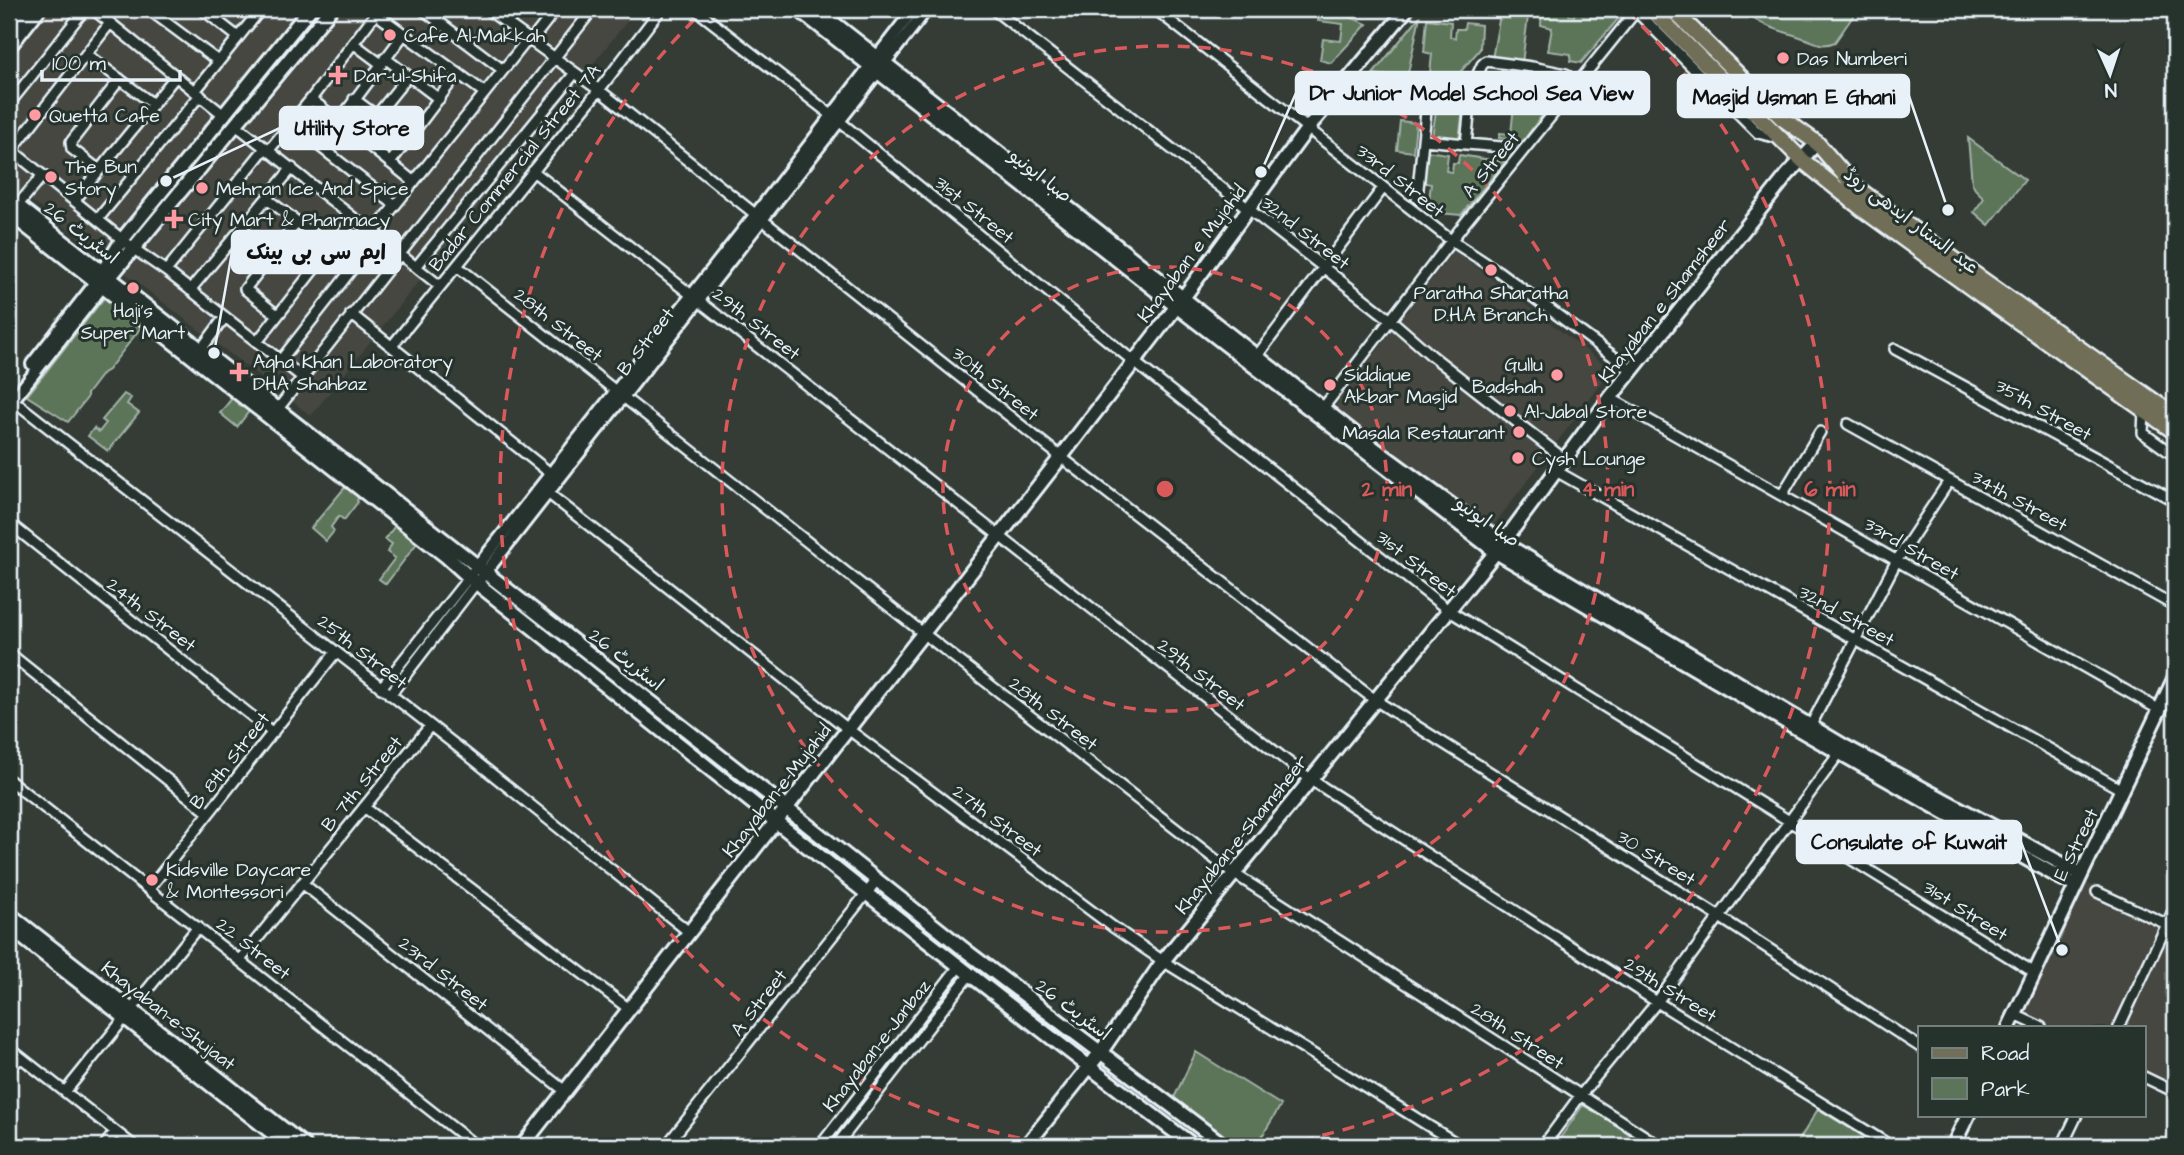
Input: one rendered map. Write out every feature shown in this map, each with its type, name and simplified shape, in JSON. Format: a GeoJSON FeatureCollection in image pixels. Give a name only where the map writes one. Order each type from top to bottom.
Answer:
{"type":"FeatureCollection","features":[{"type":"Feature","properties":{"kind":"main road"},"geometry":{"type":"LineString","coordinates":[[9,31],[26,9]]}},
{"type":"Feature","properties":{"kind":"main road"},"geometry":{"type":"LineString","coordinates":[[9,47],[39,9]]}},
{"type":"Feature","properties":{"kind":"main road"},"geometry":{"type":"LineString","coordinates":[[103,280],[122,240],[310,9]]}},
{"type":"Feature","properties":{"kind":"main road"},"geometry":{"type":"LineString","coordinates":[[103,280],[134,249],[331,9]]}},
{"type":"Feature","properties":{"kind":"main road","name":"صبا ایونیو"},"geometry":{"type":"LineString","coordinates":[[798,9],[878,64]]}},
{"type":"Feature","properties":{"kind":"main road","name":"صبا ایونیو"},"geometry":{"type":"LineString","coordinates":[[816,9],[878,64],[1180,302],[1500,548],[1842,749],[2079,880]]}},
{"type":"Feature","properties":{"kind":"main road","name":"Khayaban e Mujahid"},"geometry":{"type":"LineString","coordinates":[[1061,457],[1249,210],[1307,129],[1407,9]]}},
{"type":"Feature","properties":{"kind":"main road","name":"عبد الستار ایدھی روڈ"},"geometry":{"type":"LineString","coordinates":[[1672,9],[1782,118],[1817,143],[1854,186],[2175,416]]}},
{"type":"Feature","properties":{"kind":"main road","name":"عبد الستار ایدھی روڈ"},"geometry":{"type":"LineString","coordinates":[[1641,10],[1802,160],[1865,211],[2175,432]]}},
{"type":"Feature","properties":{"kind":"main road"},"geometry":{"type":"LineString","coordinates":[[1779,138],[1793,125]]}},
{"type":"Feature","properties":{"kind":"main road","name":"Khayaban e Shamsheer"},"geometry":{"type":"LineString","coordinates":[[1500,548],[1610,398],[1788,174],[1817,143]]}},
{"type":"Feature","properties":{"kind":"main road","name":"اسٹریٹ 26"},"geometry":{"type":"LineString","coordinates":[[13,213],[198,354],[447,557],[477,575],[786,808],[970,954],[1222,1145]]}},
{"type":"Feature","properties":{"kind":"main road","name":"صبا ایونیو"},"geometry":{"type":"LineString","coordinates":[[1180,302],[1256,356],[1500,548],[1811,725],[1842,749]]}},
{"type":"Feature","properties":{"kind":"main road","name":"اسٹریٹ 26"},"geometry":{"type":"LineString","coordinates":[[198,354],[277,410],[775,822],[1088,1067],[1194,1146]]}},
{"type":"Feature","properties":{"kind":"main road","name":"Khayaban-e-Mujahid"},"geometry":{"type":"LineString","coordinates":[[522,1146],[1061,457]]}},
{"type":"Feature","properties":{"kind":"main road","name":"Khayaban-e-Shamsheer"},"geometry":{"type":"LineString","coordinates":[[1026,1146],[1100,1053],[1163,961],[1500,548]]}},
{"type":"Feature","properties":{"kind":"main road","name":"E Street"},"geometry":{"type":"LineString","coordinates":[[2009,1026],[2174,680]]}},
{"type":"Feature","properties":{"kind":"main road","name":"Khayaban-e-Shujaat"},"geometry":{"type":"LineString","coordinates":[[9,914],[289,1146]]}},
{"type":"Feature","properties":{"kind":"main road","name":"Khayaban-e-Shujaat"},"geometry":{"type":"LineString","coordinates":[[9,927],[305,1146]]}},
{"type":"Feature","properties":{"kind":"main road"},"geometry":{"type":"LineString","coordinates":[[1953,1146],[1968,1116]]}},
{"type":"Feature","properties":{"kind":"street"},"geometry":{"type":"LineString","coordinates":[[9,104],[85,9]]}},
{"type":"Feature","properties":{"kind":"street"},"geometry":{"type":"LineString","coordinates":[[93,9],[225,116]]}},
{"type":"Feature","properties":{"kind":"street"},"geometry":{"type":"LineString","coordinates":[[148,9],[218,61]]}},
{"type":"Feature","properties":{"kind":"street"},"geometry":{"type":"LineString","coordinates":[[202,9],[215,13],[238,37]]}},
{"type":"Feature","properties":{"kind":"street"},"geometry":{"type":"LineString","coordinates":[[98,219],[261,9]]}},
{"type":"Feature","properties":{"kind":"street"},"geometry":{"type":"LineString","coordinates":[[422,9],[503,71]]}},
{"type":"Feature","properties":{"kind":"street","name":"30th Street"},"geometry":{"type":"LineString","coordinates":[[488,9],[599,90],[1061,457],[1375,700]]}},
{"type":"Feature","properties":{"kind":"street"},"geometry":{"type":"LineString","coordinates":[[507,23],[518,9]]}},
{"type":"Feature","properties":{"kind":"street"},"geometry":{"type":"LineString","coordinates":[[280,361],[395,205],[556,9]]}},
{"type":"Feature","properties":{"kind":"street"},"geometry":{"type":"LineString","coordinates":[[277,410],[593,9]]}},
{"type":"Feature","properties":{"kind":"street","name":"Badar Commercial Street 7A"},"geometry":{"type":"LineString","coordinates":[[392,346],[661,9]]}},
{"type":"Feature","properties":{"kind":"street","name":"31st Street"},"geometry":{"type":"LineString","coordinates":[[695,9],[835,118],[1133,361],[1448,610],[2035,973]]}},
{"type":"Feature","properties":{"kind":"street","name":"B Street"},"geometry":{"type":"LineString","coordinates":[[878,64],[914,9]]}},
{"type":"Feature","properties":{"kind":"street","name":"B Street"},"geometry":{"type":"LineString","coordinates":[[390,695],[543,490],[878,64],[927,9]]}},
{"type":"Feature","properties":{"kind":"street","name":"32nd Street"},"geometry":{"type":"LineString","coordinates":[[993,9],[1392,320],[1431,355],[1564,459]]}},
{"type":"Feature","properties":{"kind":"street","name":"33rd Street"},"geometry":{"type":"LineString","coordinates":[[1155,9],[1452,241],[1498,271],[1633,370]]}},
{"type":"Feature","properties":{"kind":"street","name":"A Street"},"geometry":{"type":"LineString","coordinates":[[1323,408],[1452,241],[1641,10]]}},
{"type":"Feature","properties":{"kind":"street"},"geometry":{"type":"LineString","coordinates":[[166,271],[291,124],[377,11],[485,93]]}},
{"type":"Feature","properties":{"kind":"street"},"geometry":{"type":"LineString","coordinates":[[110,23],[10,149],[122,240],[302,377]]}},
{"type":"Feature","properties":{"kind":"street"},"geometry":{"type":"LineString","coordinates":[[339,121],[404,34]]}},
{"type":"Feature","properties":{"kind":"street"},"geometry":{"type":"LineString","coordinates":[[353,43],[408,76],[439,99]]}},
{"type":"Feature","properties":{"kind":"street"},"geometry":{"type":"LineString","coordinates":[[86,54],[153,104]]}},
{"type":"Feature","properties":{"kind":"street"},"geometry":{"type":"LineString","coordinates":[[1466,144],[1472,87],[1486,61],[1532,66],[1566,74]]}},
{"type":"Feature","properties":{"kind":"street"},"geometry":{"type":"LineString","coordinates":[[390,163],[458,73]]}},
{"type":"Feature","properties":{"kind":"street"},"geometry":{"type":"LineString","coordinates":[[416,267],[575,73]]}},
{"type":"Feature","properties":{"kind":"street"},"geometry":{"type":"LineString","coordinates":[[75,200],[176,75]]}},
{"type":"Feature","properties":{"kind":"street"},"geometry":{"type":"LineString","coordinates":[[376,116],[408,76]]}},
{"type":"Feature","properties":{"kind":"street"},"geometry":{"type":"LineString","coordinates":[[99,170],[72,149],[71,142],[120,79]]}},
{"type":"Feature","properties":{"kind":"street"},"geometry":{"type":"LineString","coordinates":[[1414,82],[1472,87]]}},
{"type":"Feature","properties":{"kind":"street"},"geometry":{"type":"LineString","coordinates":[[1417,198],[1429,83]]}},
{"type":"Feature","properties":{"kind":"street"},"geometry":{"type":"LineString","coordinates":[[311,99],[414,182]]}},
{"type":"Feature","properties":{"kind":"street"},"geometry":{"type":"LineString","coordinates":[[354,99],[408,139]]}},
{"type":"Feature","properties":{"kind":"street"},"geometry":{"type":"LineString","coordinates":[[291,124],[395,205]]}},
{"type":"Feature","properties":{"kind":"street"},"geometry":{"type":"LineString","coordinates":[[236,125],[440,286]]}},
{"type":"Feature","properties":{"kind":"street"},"geometry":{"type":"LineString","coordinates":[[1424,140],[1502,147]]}},
{"type":"Feature","properties":{"kind":"street"},"geometry":{"type":"LineString","coordinates":[[190,290],[292,168]]}},
{"type":"Feature","properties":{"kind":"street","name":"29th Street"},"geometry":{"type":"LineString","coordinates":[[533,171],[1310,779],[1657,1002],[1891,1146]]}},
{"type":"Feature","properties":{"kind":"street"},"geometry":{"type":"LineString","coordinates":[[13,213],[43,175]]}},
{"type":"Feature","properties":{"kind":"street"},"geometry":{"type":"LineString","coordinates":[[1256,356],[1383,188]]}},
{"type":"Feature","properties":{"kind":"street"},"geometry":{"type":"LineString","coordinates":[[267,199],[331,247]]}},
{"type":"Feature","properties":{"kind":"street"},"geometry":{"type":"LineString","coordinates":[[257,342],[354,218]]}},
{"type":"Feature","properties":{"kind":"street"},"geometry":{"type":"LineString","coordinates":[[277,316],[246,289],[297,222]]}},
{"type":"Feature","properties":{"kind":"street","name":"28th Street"},"geometry":{"type":"LineString","coordinates":[[457,266],[1233,873],[1660,1146]]}},
{"type":"Feature","properties":{"kind":"street"},"geometry":{"type":"LineString","coordinates":[[10,399],[103,280]]}},
{"type":"Feature","properties":{"kind":"street"},"geometry":{"type":"LineString","coordinates":[[351,314],[550,473]]}},
{"type":"Feature","properties":{"kind":"street"},"geometry":{"type":"LineString","coordinates":[[198,354],[225,317]]}},
{"type":"Feature","properties":{"kind":"street","name":"35th Street"},"geometry":{"type":"LineString","coordinates":[[1895,349],[2175,501]]}},
{"type":"Feature","properties":{"kind":"street","name":"B Street"},"geometry":{"type":"LineString","coordinates":[[543,490],[550,473],[619,394]]}},
{"type":"Feature","properties":{"kind":"street","name":"33rd Street"},"geometry":{"type":"LineString","coordinates":[[1610,398],[2160,710]]}},
{"type":"Feature","properties":{"kind":"street","name":"25th Street"},"geometry":{"type":"LineString","coordinates":[[10,399],[336,652],[689,932]]}},
{"type":"Feature","properties":{"kind":"street"},"geometry":{"type":"LineString","coordinates":[[2144,410],[2143,433],[2175,456]]}},
{"type":"Feature","properties":{"kind":"street","name":"34th Street"},"geometry":{"type":"LineString","coordinates":[[1848,424],[2175,606]]}},
{"type":"Feature","properties":{"kind":"street"},"geometry":{"type":"LineString","coordinates":[[1782,495],[1821,432]]}},
{"type":"Feature","properties":{"kind":"street","name":"32nd Street"},"geometry":{"type":"LineString","coordinates":[[1556,471],[2122,790]]}},
{"type":"Feature","properties":{"kind":"street"},"geometry":{"type":"LineString","coordinates":[[1811,725],[1897,560],[1949,481]]}},
{"type":"Feature","properties":{"kind":"street","name":"27th Street"},"geometry":{"type":"LineString","coordinates":[[543,490],[848,729],[1112,927],[1461,1146]]}},
{"type":"Feature","properties":{"kind":"street","name":"24th Street"},"geometry":{"type":"LineString","coordinates":[[9,523],[273,733]]}},
{"type":"Feature","properties":{"kind":"street","name":"B Street"},"geometry":{"type":"LineString","coordinates":[[381,688],[477,575]]}},
{"type":"Feature","properties":{"kind":"street","name":"B 8th Street"},"geometry":{"type":"LineString","coordinates":[[149,889],[336,652]]}},
{"type":"Feature","properties":{"kind":"street"},"geometry":{"type":"LineString","coordinates":[[9,653],[209,813]]}},
{"type":"Feature","properties":{"kind":"street","name":"30 Street"},"geometry":{"type":"LineString","coordinates":[[1375,700],[1918,1046]]}},
{"type":"Feature","properties":{"kind":"street","name":"B 7th Street"},"geometry":{"type":"LineString","coordinates":[[240,960],[430,726]]}},
{"type":"Feature","properties":{"kind":"street"},"geometry":{"type":"LineString","coordinates":[[1543,1146],[1657,1002],[1842,749]]}},
{"type":"Feature","properties":{"kind":"street","name":"22 Street"},"geometry":{"type":"LineString","coordinates":[[9,780],[476,1146]]}},
{"type":"Feature","properties":{"kind":"street"},"geometry":{"type":"LineString","coordinates":[[364,807],[629,1009]]}},
{"type":"Feature","properties":{"kind":"street","name":"A Street"},"geometry":{"type":"LineString","coordinates":[[666,1146],[877,880]]}},
{"type":"Feature","properties":{"kind":"street","name":"23rd Street"},"geometry":{"type":"LineString","coordinates":[[302,883],[565,1091]]}},
{"type":"Feature","properties":{"kind":"street"},"geometry":{"type":"LineString","coordinates":[[2097,892],[2171,925]]}},
{"type":"Feature","properties":{"kind":"street"},"geometry":{"type":"LineString","coordinates":[[2120,1026],[2171,925],[2175,907]]}},
{"type":"Feature","properties":{"kind":"street"},"geometry":{"type":"LineString","coordinates":[[65,1092],[198,927]]}},
{"type":"Feature","properties":{"kind":"street","name":"Khayaban-e-Janbaz"},"geometry":{"type":"LineString","coordinates":[[820,1146],[965,969]]}},
{"type":"Feature","properties":{"kind":"street","name":"Khayaban-e-Janbaz"},"geometry":{"type":"LineString","coordinates":[[836,1146],[965,969]]}},
{"type":"Feature","properties":{"kind":"street"},"geometry":{"type":"LineString","coordinates":[[2015,1014],[2039,1026]]}},
{"type":"Feature","properties":{"kind":"street"},"geometry":{"type":"LineString","coordinates":[[9,1048],[134,1146]]}},
{"type":"Feature","properties":{"kind":"street"},"geometry":{"type":"LineString","coordinates":[[9,1071],[20,1057]]}},
{"type":"Feature","properties":{"kind":"street"},"geometry":{"type":"LineString","coordinates":[[2146,1078],[2175,1091]]}},
{"type":"Feature","properties":{"kind":"street"},"geometry":{"type":"LineString","coordinates":[[2062,1146],[2077,1116]]}},
{"type":"Feature","properties":{"kind":"street"},"geometry":{"type":"LineString","coordinates":[[104,1146],[115,1132]]}},
{"type":"Feature","properties":{"kind":"shaded area"},"geometry":{"type":"Polygon","coordinates":[[[46,9],[637,9],[311,416],[9,184],[9,55],[46,9]]]}},
{"type":"Feature","properties":{"kind":"shaded area"},"geometry":{"type":"Polygon","coordinates":[[[1454,250],[1612,370],[1490,530],[1332,410],[1454,250]]]}},
{"type":"Feature","properties":{"kind":"shaded area"},"geometry":{"type":"Polygon","coordinates":[[[2079,879],[2175,928],[2175,1091],[2146,1078],[2146,1026],[2039,1026],[2015,1015],[2079,879]]]}},
{"type":"Feature","properties":{"kind":"green space"},"geometry":{"type":"Polygon","coordinates":[[[1501,9],[1529,9],[1522,63],[1492,59],[1501,9]]]}},
{"type":"Feature","properties":{"kind":"green space"},"geometry":{"type":"Polygon","coordinates":[[[1542,9],[1569,9],[1569,15],[1574,16],[1575,9],[1614,9],[1619,12],[1618,19],[1581,63],[1570,61],[1571,54],[1548,51],[1552,28],[1541,25],[1542,9]]]}},
{"type":"Feature","properties":{"kind":"green space"},"geometry":{"type":"Polygon","coordinates":[[[1742,9],[1858,9],[1835,42],[1819,44],[1771,27],[1742,9]]]}},
{"type":"Feature","properties":{"kind":"green space"},"geometry":{"type":"Polygon","coordinates":[[[1320,13],[1348,16],[1367,24],[1331,63],[1320,60],[1323,39],[1341,41],[1343,24],[1318,21],[1320,13]]]}},
{"type":"Feature","properties":{"kind":"green space"},"geometry":{"type":"Polygon","coordinates":[[[1420,16],[1407,78],[1373,74],[1420,16]]]}},
{"type":"Feature","properties":{"kind":"green space"},"geometry":{"type":"Polygon","coordinates":[[[1427,19],[1451,22],[1450,37],[1455,38],[1456,29],[1464,29],[1465,23],[1481,25],[1480,49],[1457,76],[1430,73],[1432,54],[1424,52],[1427,19]]]}},
{"type":"Feature","properties":{"kind":"green space"},"geometry":{"type":"Polygon","coordinates":[[[1514,76],[1566,83],[1523,141],[1499,138],[1500,133],[1511,134],[1514,105],[1533,107],[1535,90],[1513,87],[1514,76]]]}},
{"type":"Feature","properties":{"kind":"green space"},"geometry":{"type":"Polygon","coordinates":[[[1439,91],[1465,94],[1459,140],[1432,137],[1439,91]]]}},
{"type":"Feature","properties":{"kind":"green space"},"geometry":{"type":"Polygon","coordinates":[[[1400,121],[1416,123],[1413,152],[1397,150],[1400,121]]]}},
{"type":"Feature","properties":{"kind":"green space"},"geometry":{"type":"Polygon","coordinates":[[[1968,138],[2025,180],[1989,225],[1974,212],[1984,198],[1972,183],[1968,138]]]}},
{"type":"Feature","properties":{"kind":"green space"},"geometry":{"type":"Polygon","coordinates":[[[1426,151],[1448,154],[1446,171],[1452,172],[1453,163],[1458,163],[1459,155],[1505,162],[1461,215],[1439,213],[1439,209],[1428,207],[1431,184],[1421,182],[1426,151]]]}},
{"type":"Feature","properties":{"kind":"green space"},"geometry":{"type":"Polygon","coordinates":[[[108,293],[146,321],[103,373],[68,422],[27,396],[108,293]]]}},
{"type":"Feature","properties":{"kind":"green space"},"geometry":{"type":"Polygon","coordinates":[[[124,394],[131,398],[127,404],[139,413],[108,451],[88,436],[94,428],[99,432],[106,423],[102,420],[124,394]]]}},
{"type":"Feature","properties":{"kind":"green space"},"geometry":{"type":"Polygon","coordinates":[[[233,397],[250,410],[237,427],[220,413],[233,397]]]}},
{"type":"Feature","properties":{"kind":"green space"},"geometry":{"type":"Polygon","coordinates":[[[347,485],[360,496],[358,502],[344,520],[339,516],[331,527],[334,531],[326,541],[311,528],[347,485]]]}},
{"type":"Feature","properties":{"kind":"green space"},"geometry":{"type":"Polygon","coordinates":[[[398,522],[420,539],[386,584],[379,579],[395,558],[387,552],[392,544],[385,539],[398,522]]]}},
{"type":"Feature","properties":{"kind":"green space"},"geometry":{"type":"Polygon","coordinates":[[[1196,1052],[1281,1105],[1256,1146],[1240,1146],[1172,1102],[1196,1052]]]}},
{"type":"Feature","properties":{"kind":"green space"},"geometry":{"type":"Polygon","coordinates":[[[1583,1105],[1631,1134],[1624,1146],[1556,1144],[1583,1105]]]}},
{"type":"Feature","properties":{"kind":"green space"},"geometry":{"type":"Polygon","coordinates":[[[1818,1109],[1879,1146],[1806,1146],[1798,1142],[1818,1109]]]}},
{"type":"Feature","properties":{"kind":"place","name":"Cafe Al-Makkah"},"geometry":{"type":"Point","coordinates":[390,35]}},
{"type":"Feature","properties":{"kind":"place","name":"Das Numberi"},"geometry":{"type":"Point","coordinates":[1783,58]}},
{"type":"Feature","properties":{"kind":"place","name":"Dar-ul-Shifa"},"geometry":{"type":"Point","coordinates":[338,75]}},
{"type":"Feature","properties":{"kind":"place","name":"Quetta Cafe"},"geometry":{"type":"Point","coordinates":[35,115]}},
{"type":"Feature","properties":{"kind":"place","name":"Dr Junior Model School Sea View"},"geometry":{"type":"Point","coordinates":[1261,172]}},
{"type":"Feature","properties":{"kind":"place","name":"The Bun Story"},"geometry":{"type":"Point","coordinates":[51,177]}},
{"type":"Feature","properties":{"kind":"place","name":"Utility Store"},"geometry":{"type":"Point","coordinates":[166,181]}},
{"type":"Feature","properties":{"kind":"place","name":"Mehran Ice And Spice"},"geometry":{"type":"Point","coordinates":[202,188]}},
{"type":"Feature","properties":{"kind":"place","name":"Masjid Usman E Ghani"},"geometry":{"type":"Point","coordinates":[1948,210]}},
{"type":"Feature","properties":{"kind":"place","name":"City Mart & Pharmacy"},"geometry":{"type":"Point","coordinates":[174,219]}},
{"type":"Feature","properties":{"kind":"place","name":"Paratha Sharatha D.H.A Branch"},"geometry":{"type":"Point","coordinates":[1491,270]}},
{"type":"Feature","properties":{"kind":"place","name":"Haji's Super Mart"},"geometry":{"type":"Point","coordinates":[133,288]}},
{"type":"Feature","properties":{"kind":"place","name":"ایم سی بی بینک"},"geometry":{"type":"Point","coordinates":[214,353]}},
{"type":"Feature","properties":{"kind":"place","name":"Agha Khan Laboratory DHA Shahbaz"},"geometry":{"type":"Point","coordinates":[239,372]}},
{"type":"Feature","properties":{"kind":"place","name":"Gullu Badshah"},"geometry":{"type":"Point","coordinates":[1557,375]}},
{"type":"Feature","properties":{"kind":"place","name":"Siddique Akbar Masjid"},"geometry":{"type":"Point","coordinates":[1330,385]}},
{"type":"Feature","properties":{"kind":"place","name":"Al-Jabal Store"},"geometry":{"type":"Point","coordinates":[1510,411]}},
{"type":"Feature","properties":{"kind":"place","name":"Masala Restaurant"},"geometry":{"type":"Point","coordinates":[1519,432]}},
{"type":"Feature","properties":{"kind":"place","name":"Cysh Lounge"},"geometry":{"type":"Point","coordinates":[1518,458]}},
{"type":"Feature","properties":{"kind":"place","name":"Kidsville Daycare & Montessori"},"geometry":{"type":"Point","coordinates":[152,880]}},
{"type":"Feature","properties":{"kind":"place","name":"Consulate of Kuwait"},"geometry":{"type":"Point","coordinates":[2062,950]}}]}
